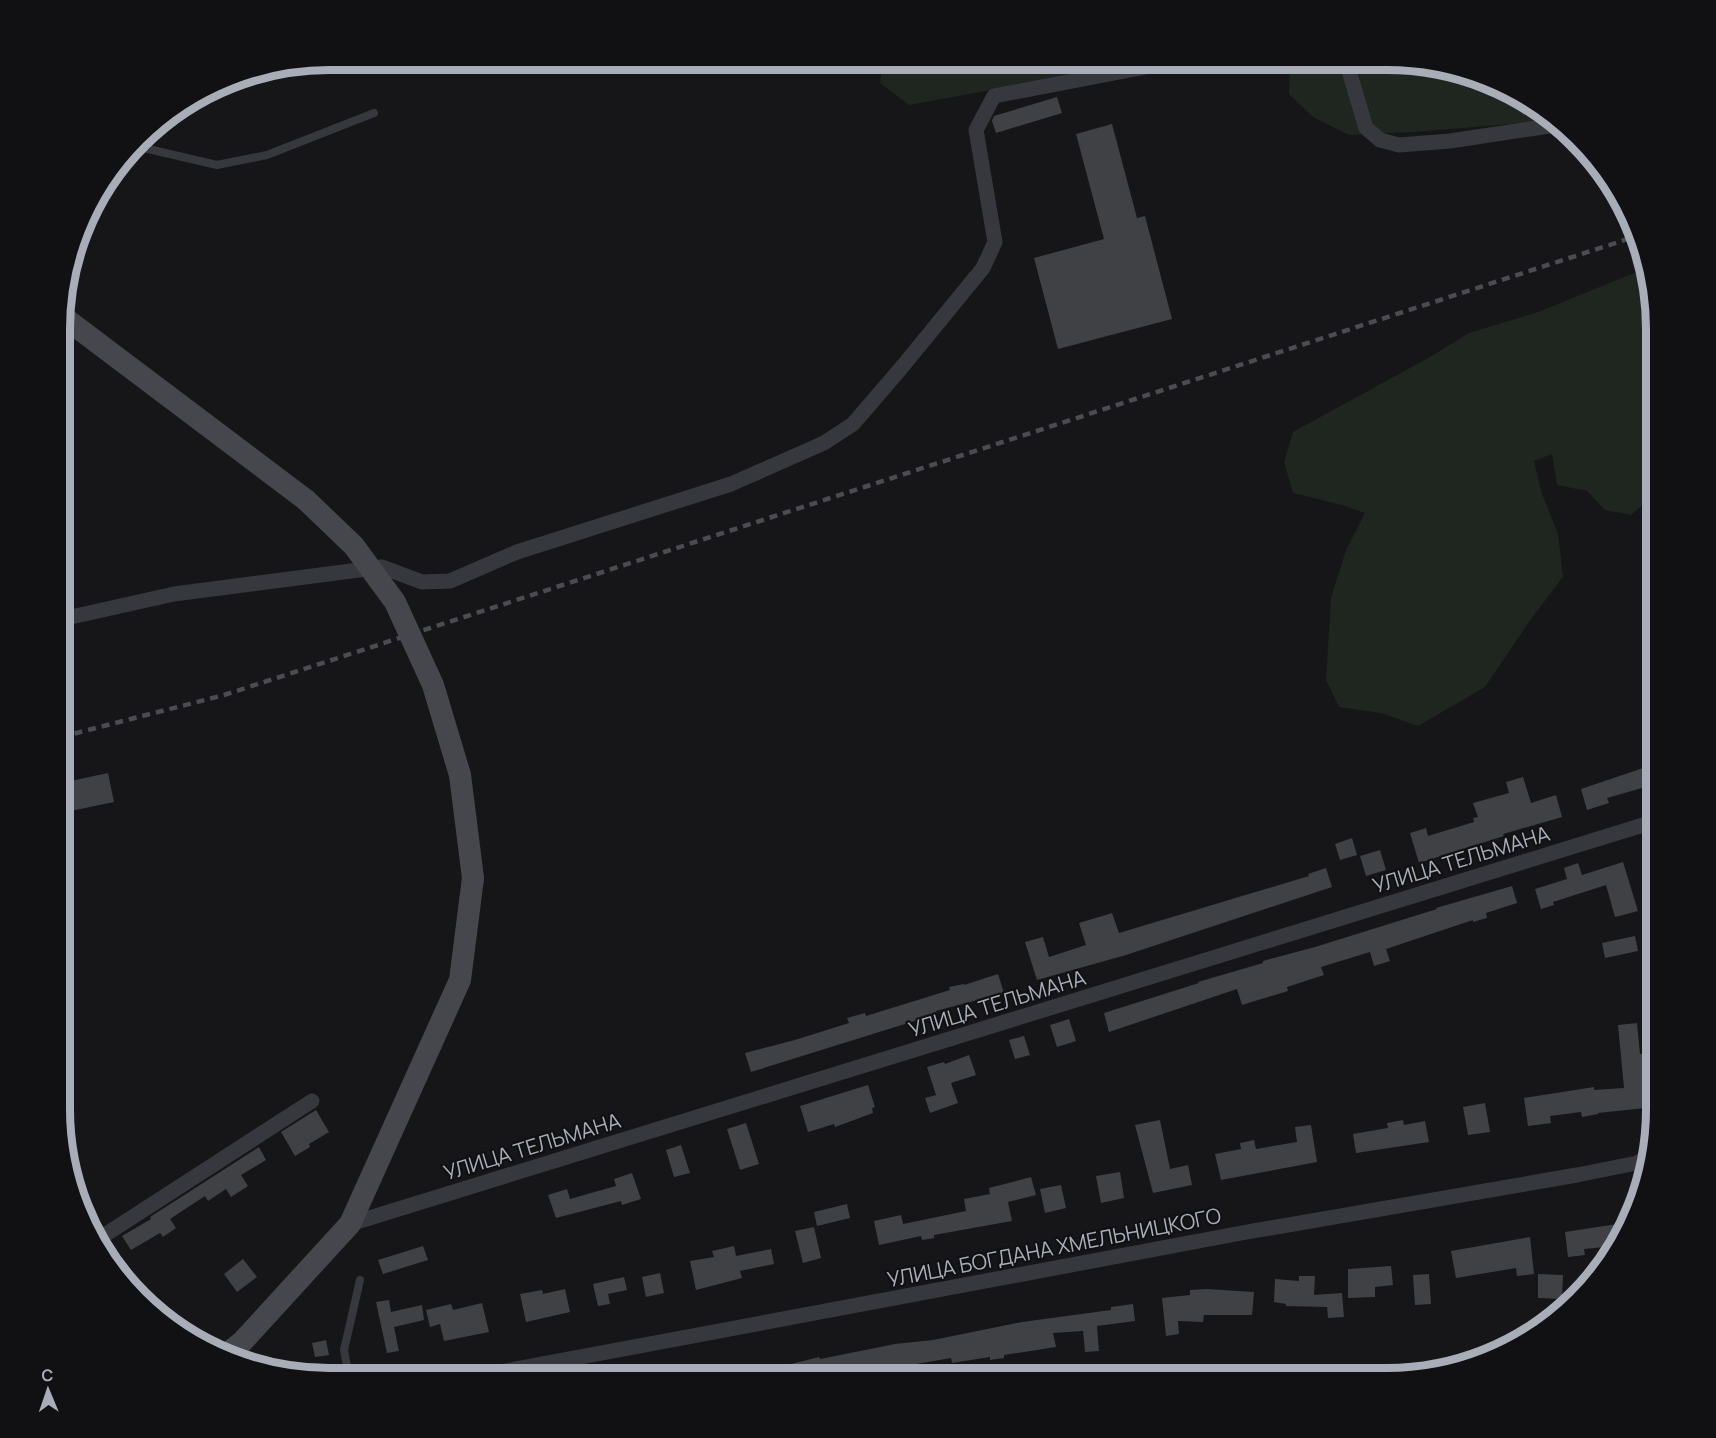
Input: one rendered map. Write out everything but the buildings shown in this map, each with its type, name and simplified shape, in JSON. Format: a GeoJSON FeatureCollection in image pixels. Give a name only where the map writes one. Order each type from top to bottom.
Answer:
{"type":"FeatureCollection","features":[{"type":"Feature","properties":{"kind":"street"},"geometry":{"type":"LineString","coordinates":[[70,617],[174,594],[382,567],[422,582],[450,580],[518,552],[731,484],[824,443],[853,424],[903,367],[983,268],[995,242],[976,130],[994,96],[1130,70]]}},
{"type":"Feature","properties":{"kind":"street"},"geometry":{"type":"LineString","coordinates":[[1349,70],[1366,128],[1380,140],[1399,146],[1547,126]]}},
{"type":"Feature","properties":{"kind":"street"},"geometry":{"type":"LineString","coordinates":[[70,322],[306,500],[354,546],[395,602],[432,685],[460,776],[473,878],[460,980],[350,1224],[233,1349]]}},
{"type":"Feature","properties":{"kind":"street","name":"УЛИЦА ТЕЛЬМАНА"},"geometry":{"type":"LineString","coordinates":[[350,1224],[1646,824]]}},
{"type":"Feature","properties":{"kind":"street"},"geometry":{"type":"LineString","coordinates":[[103,1235],[312,1101]]}},
{"type":"Feature","properties":{"kind":"street","name":"УЛИЦА БОГДАНА ХМЕЛЬНИЦКОГО"},"geometry":{"type":"LineString","coordinates":[[516,1368],[1641,1161]]}},
{"type":"Feature","properties":{"kind":"lane"},"geometry":{"type":"LineString","coordinates":[[144,148],[217,165],[267,155],[374,113]]}},
{"type":"Feature","properties":{"kind":"lane"},"geometry":{"type":"LineString","coordinates":[[348,1368],[344,1350],[360,1280]]}},
{"type":"Feature","properties":{"kind":"shaded area"},"geometry":{"type":"Polygon","coordinates":[[[882,70],[1100,70],[909,105],[880,83],[882,70]]]}},
{"type":"Feature","properties":{"kind":"shaded area"},"geometry":{"type":"Polygon","coordinates":[[[1290,70],[1403,71],[1437,75],[1469,84],[1501,97],[1541,122],[1349,135],[1313,117],[1289,94],[1290,70]]]}},
{"type":"Feature","properties":{"kind":"shaded area"},"geometry":{"type":"Polygon","coordinates":[[[1639,271],[1646,330],[1646,502],[1631,515],[1605,510],[1587,491],[1557,485],[1552,454],[1534,461],[1542,494],[1558,534],[1563,577],[1531,619],[1485,687],[1418,726],[1381,713],[1339,707],[1326,680],[1331,598],[1346,550],[1365,513],[1293,493],[1284,462],[1293,432],[1469,333],[1538,312],[1639,271]]]}},
{"type":"Feature","properties":{"kind":"railway"},"geometry":{"type":"LineString","coordinates":[[70,735],[224,695],[1629,239]]}}]}
